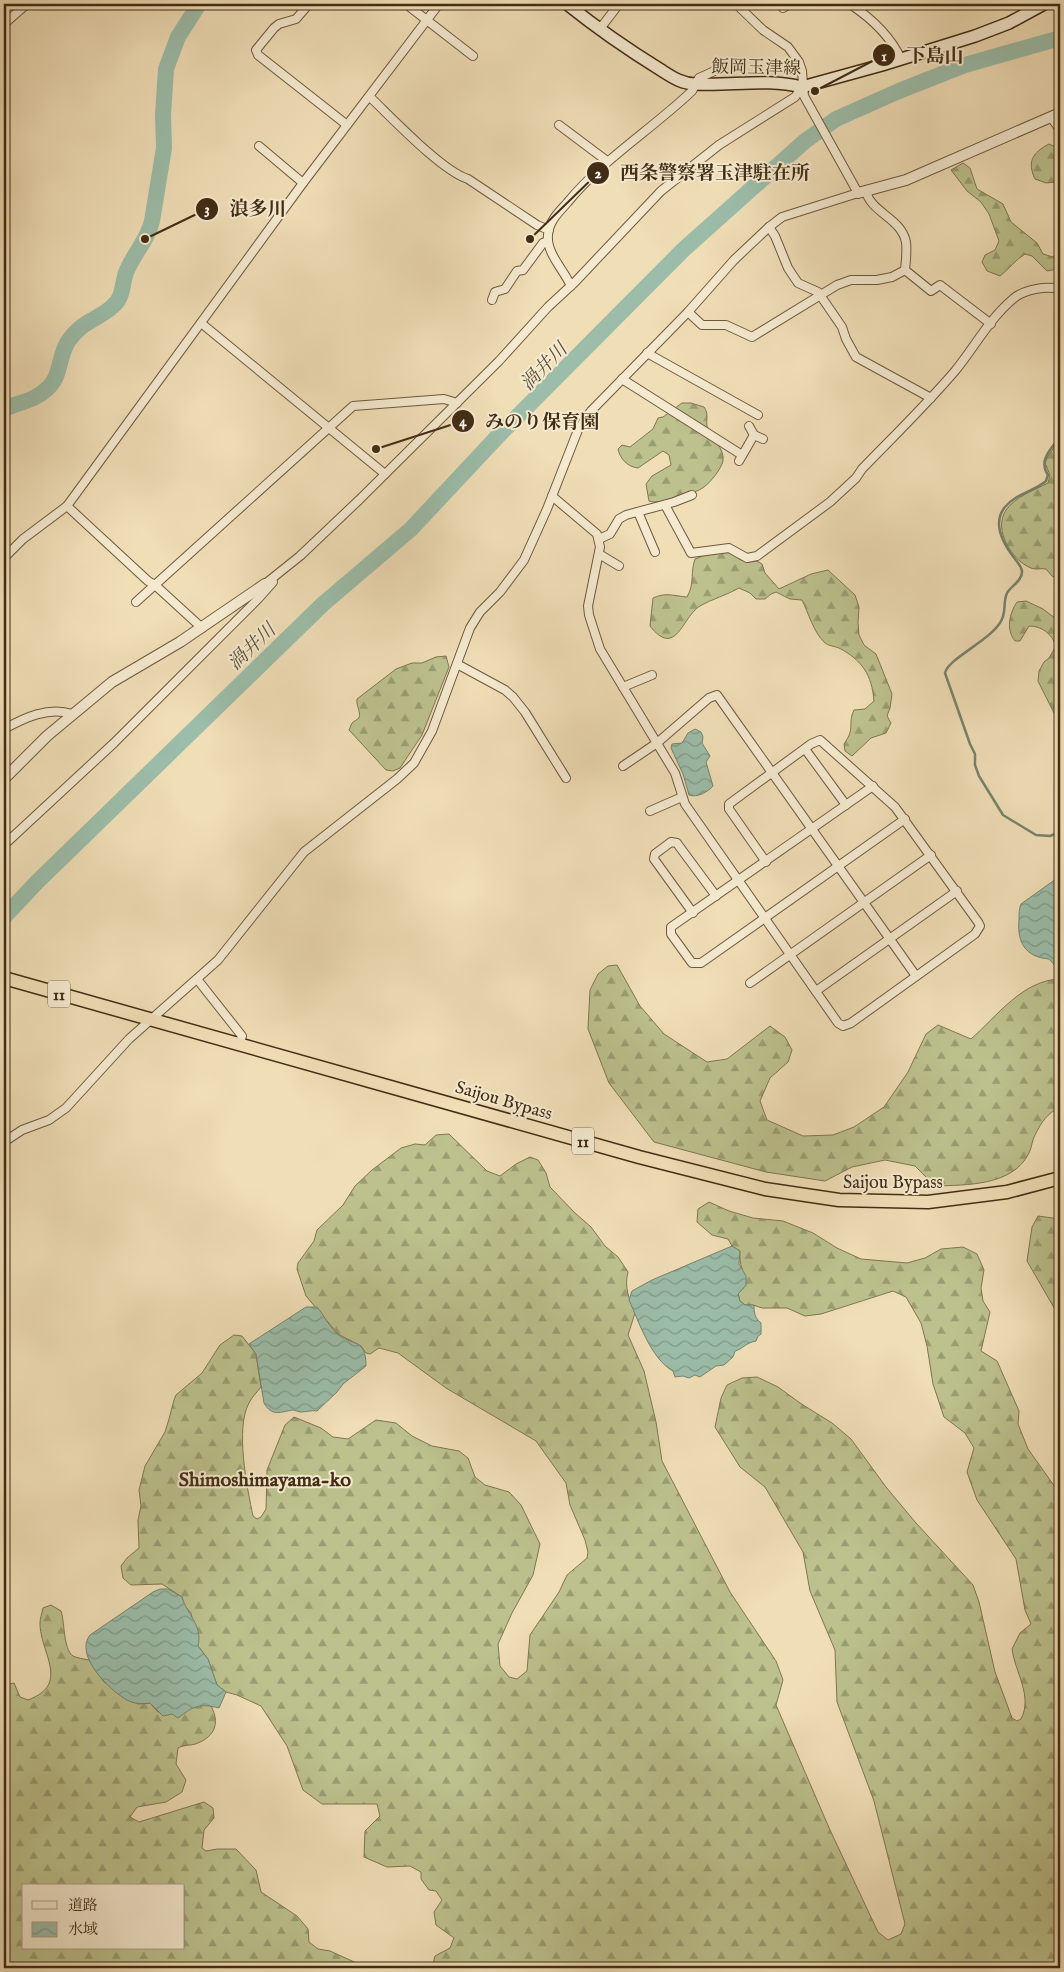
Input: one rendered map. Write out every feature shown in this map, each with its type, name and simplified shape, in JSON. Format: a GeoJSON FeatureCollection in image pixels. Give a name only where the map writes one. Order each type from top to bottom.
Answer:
{"type":"FeatureCollection","features":[{"type":"Feature","properties":{"kind":"highway","name":"Saijou Bypass"},"geometry":{"type":"LineString","coordinates":[[4,978],[718,1178],[799,1195],[839,1200],[928,1202],[1006,1192],[1060,1178]]}},
{"type":"Feature","properties":{"kind":"main road","name":"飯岡玉津線"},"geometry":{"type":"LineString","coordinates":[[567,4],[634,54],[682,82],[696,84],[748,81],[790,84],[803,91],[818,84],[996,29],[1044,4]]}},
{"type":"Feature","properties":{"kind":"street"},"geometry":{"type":"LineString","coordinates":[[4,24],[27,4]]}},
{"type":"Feature","properties":{"kind":"street"},"geometry":{"type":"LineString","coordinates":[[309,4],[296,19],[279,24],[274,28],[256,50],[258,55],[347,125]]}},
{"type":"Feature","properties":{"kind":"street"},"geometry":{"type":"LineString","coordinates":[[406,4],[428,19],[473,56]]}},
{"type":"Feature","properties":{"kind":"street"},"geometry":{"type":"LineString","coordinates":[[4,558],[23,539],[67,506],[303,183],[439,4]]}},
{"type":"Feature","properties":{"kind":"street"},"geometry":{"type":"LineString","coordinates":[[600,30],[619,4]]}},
{"type":"Feature","properties":{"kind":"street"},"geometry":{"type":"LineString","coordinates":[[736,4],[762,30],[788,47],[799,62],[802,71],[803,91],[835,152],[868,200],[897,224],[902,231],[906,242],[906,270],[930,291],[940,285],[991,324]]}},
{"type":"Feature","properties":{"kind":"street"},"geometry":{"type":"LineString","coordinates":[[850,4],[876,24],[896,48],[901,59]]}},
{"type":"Feature","properties":{"kind":"street"},"geometry":{"type":"LineString","coordinates":[[571,286],[555,259],[548,241],[552,220],[582,185],[608,161],[689,95],[699,78],[721,68]]}},
{"type":"Feature","properties":{"kind":"street"},"geometry":{"type":"LineString","coordinates":[[4,779],[47,736],[112,682],[202,628],[265,584],[327,532],[499,361],[548,307],[571,286],[661,191],[703,156],[803,91]]}},
{"type":"Feature","properties":{"kind":"street"},"geometry":{"type":"LineString","coordinates":[[370,97],[458,176],[468,179],[537,225],[549,230]]}},
{"type":"Feature","properties":{"kind":"street"},"geometry":{"type":"LineString","coordinates":[[4,1142],[22,1130],[49,1120],[66,1108],[102,1067],[150,1020],[223,954],[304,852],[397,779],[414,763],[432,731],[475,619],[524,560],[578,430],[584,420],[688,312],[734,260],[769,226],[782,217],[906,180],[1032,125],[1058,117],[1060,130]]}},
{"type":"Feature","properties":{"kind":"street"},"geometry":{"type":"LineString","coordinates":[[560,125],[608,161]]}},
{"type":"Feature","properties":{"kind":"street"},"geometry":{"type":"LineString","coordinates":[[259,146],[303,183]]}},
{"type":"Feature","properties":{"kind":"street"},"geometry":{"type":"LineString","coordinates":[[769,226],[776,236],[788,268],[798,283],[815,289],[842,327],[856,357],[930,398]]}},
{"type":"Feature","properties":{"kind":"street"},"geometry":{"type":"LineString","coordinates":[[492,300],[495,292],[504,289],[517,271],[523,270],[543,243],[548,241]]}},
{"type":"Feature","properties":{"kind":"street"},"geometry":{"type":"LineString","coordinates":[[688,312],[702,325],[726,325],[752,337],[837,285],[851,280],[878,280],[892,277],[906,270]]}},
{"type":"Feature","properties":{"kind":"street"},"geometry":{"type":"LineString","coordinates":[[665,505],[691,553],[730,548],[747,558],[757,556],[830,502],[853,482],[862,469],[966,358],[991,324],[1013,299],[1020,294],[1038,289],[1060,288]]}},
{"type":"Feature","properties":{"kind":"street"},"geometry":{"type":"LineString","coordinates":[[201,323],[385,474]]}},
{"type":"Feature","properties":{"kind":"street"},"geometry":{"type":"LineString","coordinates":[[647,353],[758,414]]}},
{"type":"Feature","properties":{"kind":"street"},"geometry":{"type":"LineString","coordinates":[[622,379],[740,458],[754,435]]}},
{"type":"Feature","properties":{"kind":"street"},"geometry":{"type":"LineString","coordinates":[[136,602],[353,406],[444,399],[456,403]]}},
{"type":"Feature","properties":{"kind":"street"},"geometry":{"type":"LineString","coordinates":[[749,426],[754,435],[763,439]]}},
{"type":"Feature","properties":{"kind":"street"},"geometry":{"type":"LineString","coordinates":[[599,539],[610,534],[619,519],[626,515],[665,505],[692,495]]}},
{"type":"Feature","properties":{"kind":"street"},"geometry":{"type":"LineString","coordinates":[[552,496],[597,534],[599,539],[599,554],[588,606],[600,649],[674,773],[685,804],[838,1023],[843,1026],[852,1023],[978,930],[980,926],[895,807],[824,741],[816,741],[805,748],[730,801],[728,806],[766,862]]}},
{"type":"Feature","properties":{"kind":"street"},"geometry":{"type":"LineString","coordinates":[[67,506],[202,628]]}},
{"type":"Feature","properties":{"kind":"street"},"geometry":{"type":"LineString","coordinates":[[638,512],[655,552]]}},
{"type":"Feature","properties":{"kind":"street"},"geometry":{"type":"LineString","coordinates":[[599,554],[620,566]]}},
{"type":"Feature","properties":{"kind":"street"},"geometry":{"type":"LineString","coordinates":[[4,845],[114,742],[258,599],[282,570]]}},
{"type":"Feature","properties":{"kind":"street"},"geometry":{"type":"LineString","coordinates":[[457,664],[506,690],[513,697],[525,712],[566,778]]}},
{"type":"Feature","properties":{"kind":"street"},"geometry":{"type":"LineString","coordinates":[[623,687],[652,675]]}},
{"type":"Feature","properties":{"kind":"street"},"geometry":{"type":"LineString","coordinates":[[623,766],[657,743],[709,698],[717,695],[916,976]]}},
{"type":"Feature","properties":{"kind":"street"},"geometry":{"type":"LineString","coordinates":[[4,729],[46,712],[64,711],[72,714]]}},
{"type":"Feature","properties":{"kind":"street"},"geometry":{"type":"LineString","coordinates":[[805,748],[846,805]]}},
{"type":"Feature","properties":{"kind":"street"},"geometry":{"type":"LineString","coordinates":[[873,786],[671,927],[670,931],[676,941],[695,965],[701,963],[905,819]]}},
{"type":"Feature","properties":{"kind":"street"},"geometry":{"type":"LineString","coordinates":[[650,811],[682,797]]}},
{"type":"Feature","properties":{"kind":"street"},"geometry":{"type":"LineString","coordinates":[[693,912],[654,859],[655,854],[671,842],[677,843],[716,896]]}},
{"type":"Feature","properties":{"kind":"street"},"geometry":{"type":"LineString","coordinates":[[750,983],[931,855]]}},
{"type":"Feature","properties":{"kind":"street"},"geometry":{"type":"LineString","coordinates":[[816,991],[956,891]]}},
{"type":"Feature","properties":{"kind":"street"},"geometry":{"type":"LineString","coordinates":[[197,979],[242,1036],[239,1045]]}},
{"type":"Feature","properties":{"kind":"green space"},"geometry":{"type":"Polygon","coordinates":[[[1049,144],[1060,151],[1060,184],[1056,182],[1046,183],[1035,179],[1031,168],[1035,155],[1049,144]]]}},
{"type":"Feature","properties":{"kind":"green space"},"geometry":{"type":"Polygon","coordinates":[[[963,163],[970,168],[977,189],[1003,204],[1011,222],[1037,243],[1043,254],[1053,257],[1060,248],[1060,266],[1047,271],[1032,256],[1025,254],[1000,276],[987,271],[982,262],[985,255],[995,250],[999,241],[989,214],[981,202],[967,191],[951,170],[963,163]]]}},
{"type":"Feature","properties":{"kind":"green space"},"geometry":{"type":"Polygon","coordinates":[[[682,403],[691,403],[704,407],[707,414],[707,426],[722,452],[723,461],[713,479],[699,490],[668,500],[649,501],[646,484],[652,476],[671,465],[669,455],[663,451],[638,468],[625,462],[618,449],[622,445],[630,447],[653,429],[658,418],[663,417],[682,403]]]}},
{"type":"Feature","properties":{"kind":"green space"},"geometry":{"type":"Polygon","coordinates":[[[1060,439],[1060,580],[1052,576],[1046,569],[1031,568],[1017,558],[1006,543],[1002,526],[1006,510],[1014,501],[1048,483],[1050,475],[1045,463],[1060,439]]]}},
{"type":"Feature","properties":{"kind":"green space"},"geometry":{"type":"Polygon","coordinates":[[[718,550],[732,552],[739,559],[747,562],[757,561],[762,564],[765,573],[779,589],[811,574],[828,570],[855,595],[859,607],[859,635],[864,645],[876,654],[892,694],[887,716],[891,723],[886,733],[871,738],[852,756],[845,751],[844,744],[850,734],[854,710],[865,709],[874,701],[871,683],[860,663],[839,648],[829,645],[820,638],[802,600],[790,599],[776,592],[765,599],[756,599],[750,593],[739,588],[700,606],[678,633],[672,637],[666,638],[659,635],[650,626],[653,598],[666,595],[687,597],[691,587],[695,559],[718,550]]]}},
{"type":"Feature","properties":{"kind":"green space"},"geometry":{"type":"Polygon","coordinates":[[[1026,601],[1043,609],[1060,622],[1060,725],[1038,681],[1039,671],[1056,646],[1054,642],[1049,634],[1034,626],[1029,626],[1020,641],[1015,641],[1010,632],[1010,617],[1014,607],[1017,602],[1026,601]]]}},
{"type":"Feature","properties":{"kind":"green space"},"geometry":{"type":"Polygon","coordinates":[[[446,656],[449,667],[422,735],[400,768],[393,771],[386,770],[349,730],[352,723],[359,718],[357,699],[396,669],[412,663],[422,663],[436,657],[446,656]]]}},
{"type":"Feature","properties":{"kind":"green space"},"geometry":{"type":"Polygon","coordinates":[[[617,965],[640,1006],[664,1034],[707,1062],[727,1059],[770,1026],[785,1037],[792,1050],[788,1062],[770,1078],[760,1101],[767,1120],[803,1136],[833,1135],[854,1127],[884,1107],[908,1072],[926,1034],[938,1025],[971,1039],[1022,992],[1047,981],[1060,979],[1060,1107],[1048,1115],[1043,1122],[1022,1164],[1000,1178],[974,1184],[935,1186],[915,1166],[885,1160],[852,1167],[825,1181],[766,1172],[654,1142],[609,1083],[588,1029],[590,990],[598,974],[608,966],[617,965]]]}},
{"type":"Feature","properties":{"kind":"green space"},"geometry":{"type":"Polygon","coordinates":[[[449,1134],[487,1171],[500,1176],[516,1164],[530,1157],[538,1160],[546,1173],[550,1187],[591,1227],[605,1246],[618,1257],[628,1272],[627,1288],[635,1313],[628,1335],[644,1371],[656,1422],[662,1461],[730,1592],[776,1661],[783,1680],[776,1705],[830,1830],[878,1932],[888,1940],[901,1934],[905,1924],[874,1801],[837,1702],[835,1650],[810,1591],[803,1552],[765,1487],[740,1467],[715,1427],[721,1398],[727,1385],[742,1378],[757,1377],[778,1387],[832,1423],[851,1439],[886,1487],[916,1523],[973,1585],[979,1602],[995,1672],[1012,1718],[1017,1721],[1021,1719],[1025,1702],[1012,1649],[1020,1633],[1031,1624],[1025,1610],[1016,1559],[977,1500],[967,1472],[974,1448],[965,1433],[944,1417],[933,1384],[921,1323],[906,1297],[893,1291],[821,1314],[805,1316],[787,1308],[762,1308],[745,1305],[740,1301],[738,1294],[746,1285],[740,1251],[732,1246],[728,1239],[712,1235],[697,1222],[698,1209],[709,1202],[729,1211],[753,1218],[783,1221],[813,1233],[837,1248],[861,1259],[907,1263],[925,1258],[941,1249],[963,1247],[977,1254],[984,1270],[981,1288],[983,1301],[990,1312],[981,1351],[997,1361],[1019,1411],[1018,1424],[1028,1449],[1060,1494],[1060,1968],[432,1968],[435,1956],[450,1948],[454,1938],[436,1925],[434,1912],[442,1900],[436,1891],[429,1890],[421,1879],[421,1872],[410,1866],[387,1867],[364,1857],[365,1831],[380,1816],[377,1804],[322,1804],[303,1790],[287,1746],[261,1706],[226,1692],[217,1685],[208,1659],[198,1646],[191,1613],[184,1605],[182,1597],[162,1584],[131,1585],[123,1578],[121,1566],[139,1548],[138,1520],[141,1506],[139,1490],[145,1466],[165,1432],[176,1395],[202,1373],[220,1345],[234,1335],[242,1336],[256,1354],[261,1387],[249,1403],[243,1427],[244,1458],[253,1516],[257,1519],[261,1517],[266,1509],[267,1470],[285,1425],[294,1417],[321,1428],[333,1437],[348,1439],[376,1420],[396,1423],[412,1436],[432,1446],[459,1451],[468,1458],[475,1477],[485,1485],[509,1492],[521,1505],[540,1544],[533,1575],[512,1613],[498,1644],[500,1666],[509,1677],[517,1679],[527,1671],[530,1635],[559,1592],[567,1575],[587,1558],[588,1552],[585,1540],[570,1505],[566,1483],[536,1441],[446,1388],[398,1353],[379,1348],[370,1354],[366,1353],[361,1346],[338,1334],[306,1296],[297,1269],[298,1263],[314,1241],[317,1230],[343,1205],[355,1186],[372,1170],[401,1148],[415,1144],[425,1145],[436,1135],[449,1134]]]}},
{"type":"Feature","properties":{"kind":"green space"},"geometry":{"type":"Polygon","coordinates":[[[1038,1216],[1060,1219],[1060,1318],[1027,1261],[1032,1227],[1038,1216]]]}},
{"type":"Feature","properties":{"kind":"green space"},"geometry":{"type":"Polygon","coordinates":[[[51,1605],[61,1611],[67,1648],[70,1653],[73,1656],[89,1660],[104,1682],[138,1704],[150,1703],[158,1712],[205,1704],[211,1706],[214,1712],[214,1728],[208,1737],[196,1744],[178,1748],[176,1764],[186,1780],[182,1792],[166,1802],[137,1807],[130,1817],[139,1822],[204,1802],[213,1808],[214,1818],[204,1830],[202,1848],[206,1851],[236,1849],[256,1870],[261,1892],[297,1916],[308,1929],[309,1942],[318,1949],[330,1951],[363,1966],[391,1968],[4,1968],[4,1685],[14,1683],[20,1697],[28,1700],[41,1693],[48,1685],[51,1677],[50,1667],[40,1623],[43,1608],[51,1605]]]}},
{"type":"Feature","properties":{"kind":"water"},"geometry":{"type":"Polygon","coordinates":[[[695,729],[701,732],[703,737],[702,743],[710,756],[706,762],[713,786],[702,794],[692,796],[689,795],[683,774],[671,748],[672,744],[682,743],[688,733],[695,729]]]}},
{"type":"Feature","properties":{"kind":"water"},"geometry":{"type":"Polygon","coordinates":[[[1060,876],[1060,971],[1049,959],[1034,955],[1024,947],[1019,935],[1019,912],[1021,904],[1060,876]]]}},
{"type":"Feature","properties":{"kind":"water"},"geometry":{"type":"Polygon","coordinates":[[[732,1246],[740,1251],[739,1264],[746,1276],[746,1285],[738,1294],[740,1301],[745,1305],[754,1306],[755,1315],[761,1323],[761,1334],[756,1341],[735,1351],[733,1357],[724,1365],[716,1366],[700,1377],[695,1375],[689,1378],[683,1376],[675,1377],[673,1371],[658,1358],[646,1339],[629,1300],[632,1291],[652,1280],[732,1246]]]}},
{"type":"Feature","properties":{"kind":"water"},"geometry":{"type":"Polygon","coordinates":[[[306,1307],[317,1307],[336,1333],[361,1347],[364,1351],[366,1366],[343,1384],[317,1411],[301,1412],[293,1410],[273,1412],[264,1403],[256,1354],[249,1344],[306,1307]]]}},
{"type":"Feature","properties":{"kind":"water"},"geometry":{"type":"Polygon","coordinates":[[[160,1589],[168,1589],[182,1597],[194,1620],[198,1632],[198,1646],[208,1659],[217,1685],[226,1692],[219,1708],[201,1706],[193,1708],[178,1718],[172,1714],[163,1716],[150,1703],[132,1702],[120,1695],[103,1680],[90,1662],[86,1652],[86,1643],[90,1635],[160,1589]]]}},
{"type":"Feature","properties":{"kind":"waterway"},"geometry":{"type":"LineString","coordinates":[[4,409],[33,399],[48,388],[56,377],[63,352],[74,333],[113,306],[119,298],[126,273],[148,234],[152,221],[164,148],[163,115],[166,69],[178,37],[199,4]]}},
{"type":"Feature","properties":{"kind":"waterway","name":"渦井川"},"geometry":{"type":"LineString","coordinates":[[4,917],[37,882],[323,604],[411,529],[498,436],[683,250],[805,141],[836,119],[899,91],[965,65],[1060,38]]}},
{"type":"Feature","properties":{"kind":"waterway"},"geometry":{"type":"LineString","coordinates":[[1060,437],[1045,460],[1045,470],[1048,475],[1046,481],[1009,503],[999,520],[1003,541],[1021,567],[1022,572],[1020,578],[1007,593],[1002,619],[990,634],[954,661],[945,673],[975,754],[975,765],[979,776],[1003,815],[1036,835],[1050,836],[1060,832]]}},
{"type":"Feature","properties":{"kind":"place","name":"下島山"},"geometry":{"type":"Point","coordinates":[815,91]}},
{"type":"Feature","properties":{"kind":"place","name":"浪多川"},"geometry":{"type":"Point","coordinates":[145,239]}},
{"type":"Feature","properties":{"kind":"place","name":"西条警察署玉津駐在所"},"geometry":{"type":"Point","coordinates":[530,239]}},
{"type":"Feature","properties":{"kind":"place","name":"みのり保育園"},"geometry":{"type":"Point","coordinates":[376,449]}},
{"type":"Feature","properties":{"kind":"district","name":"Shimoshimayama-ko"},"geometry":{"type":"Point","coordinates":[265,1479]}}]}
